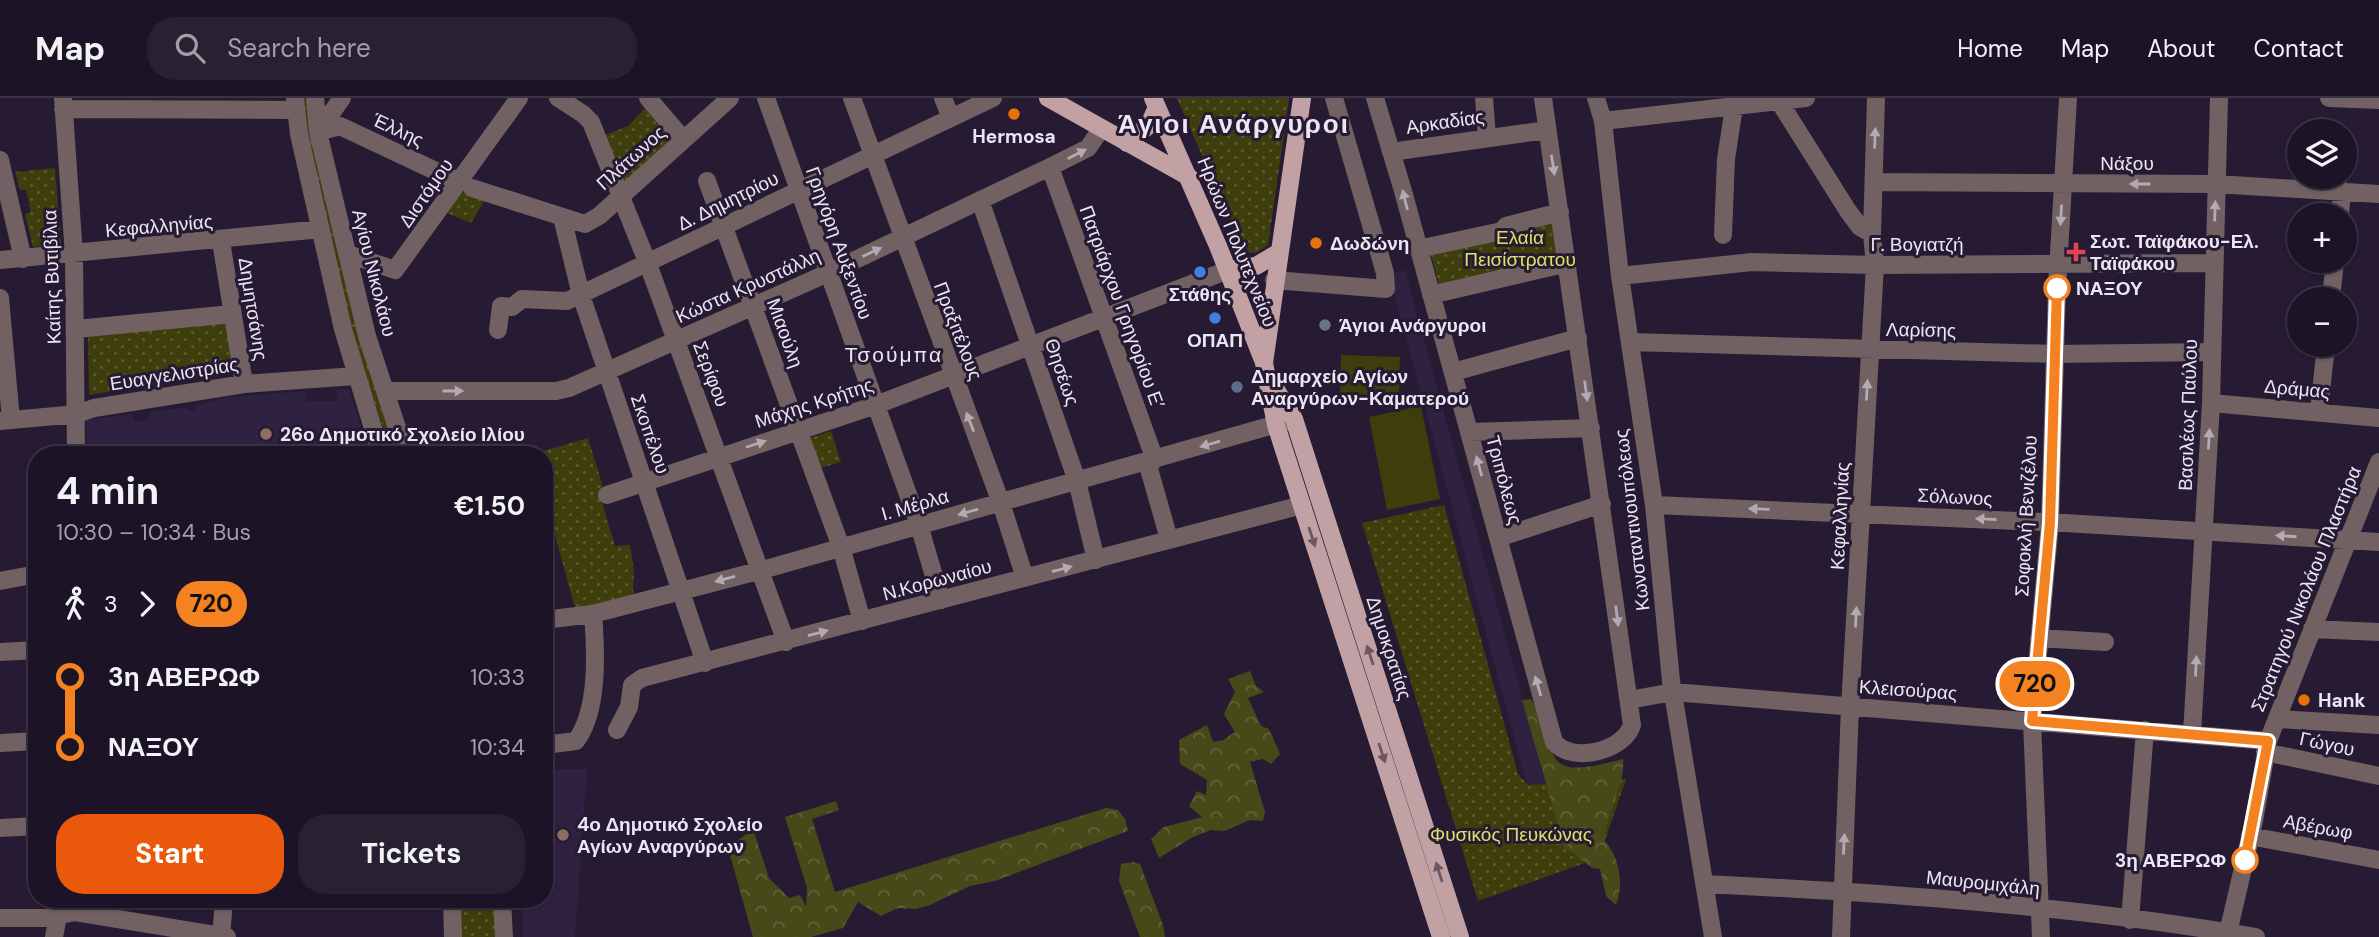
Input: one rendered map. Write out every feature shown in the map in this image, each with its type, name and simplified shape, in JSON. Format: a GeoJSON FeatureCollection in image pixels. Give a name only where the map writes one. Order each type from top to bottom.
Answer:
{"type":"FeatureCollection","features":[{"type":"Feature","properties":{"kind":"main road"},"geometry":{"type":"LineString","coordinates":[[1048,98],[1189,177]]}},
{"type":"Feature","properties":{"kind":"main road","name":"Δημοκρατίας"},"geometry":{"type":"LineString","coordinates":[[1303,98],[1274,280],[1266,370],[1276,425],[1441,937]]}},
{"type":"Feature","properties":{"kind":"main road"},"geometry":{"type":"LineString","coordinates":[[1128,143],[1150,125],[1155,103]]}},
{"type":"Feature","properties":{"kind":"main road","name":"Ηρώων Πολυτεχνείου"},"geometry":{"type":"LineString","coordinates":[[1155,103],[1228,270],[1266,370]]}},
{"type":"Feature","properties":{"kind":"main road"},"geometry":{"type":"LineString","coordinates":[[1228,270],[1256,266],[1278,253]]}},
{"type":"Feature","properties":{"kind":"main road","name":"Δημοκρατίας"},"geometry":{"type":"LineString","coordinates":[[1266,370],[1294,419],[1460,937]]}},
{"type":"Feature","properties":{"kind":"street","name":"Αγίου Νικολάου"},"geometry":{"type":"LineString","coordinates":[[315,98],[318,132],[367,336],[403,446]]}},
{"type":"Feature","properties":{"kind":"street"},"geometry":{"type":"LineString","coordinates":[[318,132],[342,98]]}},
{"type":"Feature","properties":{"kind":"street","name":"Διστόμου"},"geometry":{"type":"LineString","coordinates":[[348,254],[395,270],[465,185],[519,98]]}},
{"type":"Feature","properties":{"kind":"street","name":"Σερίφου"},"geometry":{"type":"LineString","coordinates":[[558,98],[583,114],[590,122],[648,264],[762,570],[786,642]]}},
{"type":"Feature","properties":{"kind":"street"},"geometry":{"type":"LineString","coordinates":[[648,98],[683,139]]}},
{"type":"Feature","properties":{"kind":"street","name":"Πλάτωνος"},"geometry":{"type":"LineString","coordinates":[[557,215],[585,224],[620,197],[730,98]]}},
{"type":"Feature","properties":{"kind":"street","name":"Γρηγόρη Αυξεντίου"},"geometry":{"type":"LineString","coordinates":[[766,98],[919,525],[941,600]]}},
{"type":"Feature","properties":{"kind":"street","name":"Πραξιτέλους"},"geometry":{"type":"LineString","coordinates":[[852,98],[901,239],[1001,503],[1025,578]]}},
{"type":"Feature","properties":{"kind":"street"},"geometry":{"type":"LineString","coordinates":[[943,98],[951,118]]}},
{"type":"Feature","properties":{"kind":"street","name":"Δ. Δημητρίου"},"geometry":{"type":"LineString","coordinates":[[498,330],[500,306],[512,307],[522,299],[567,302],[993,98]]}},
{"type":"Feature","properties":{"kind":"street"},"geometry":{"type":"LineString","coordinates":[[1274,280],[1386,289],[1385,273],[1334,98]]}},
{"type":"Feature","properties":{"kind":"street","name":"Τριπόλεως"},"geometry":{"type":"LineString","coordinates":[[1375,98],[1554,742],[1560,750],[1572,754],[1615,746],[1628,737]]}},
{"type":"Feature","properties":{"kind":"street"},"geometry":{"type":"LineString","coordinates":[[1484,98],[1488,137]]}},
{"type":"Feature","properties":{"kind":"street","name":"Κωνσταντινουπόλεως"},"geometry":{"type":"LineString","coordinates":[[1543,98],[1629,700],[1632,725],[1628,737]]}},
{"type":"Feature","properties":{"kind":"street","name":"Κωνσταντινουπόλεως"},"geometry":{"type":"LineString","coordinates":[[1596,98],[1603,121],[1620,276],[1654,505],[1673,692],[1713,937]]}},
{"type":"Feature","properties":{"kind":"street"},"geometry":{"type":"LineString","coordinates":[[1603,121],[1806,98]]}},
{"type":"Feature","properties":{"kind":"street","name":"Κεφαλληνίας"},"geometry":{"type":"LineString","coordinates":[[1841,937],[1850,707],[1875,265],[1872,234],[1877,98]]}},
{"type":"Feature","properties":{"kind":"street","name":"Σοφοκλή Βενιζέλου"},"geometry":{"type":"LineString","coordinates":[[2041,937],[2032,721],[2050,523],[2055,354],[2068,98]]}},
{"type":"Feature","properties":{"kind":"street","name":"Βασιλέως Παύλου"},"geometry":{"type":"LineString","coordinates":[[2192,734],[2211,403],[2219,98]]}},
{"type":"Feature","properties":{"kind":"street"},"geometry":{"type":"LineString","coordinates":[[2329,98],[2379,100]]}},
{"type":"Feature","properties":{"kind":"street"},"geometry":{"type":"LineString","coordinates":[[1778,100],[1848,211],[1860,227],[1872,234]]}},
{"type":"Feature","properties":{"kind":"street"},"geometry":{"type":"LineString","coordinates":[[63,104],[295,104],[356,376],[378,446]]}},
{"type":"Feature","properties":{"kind":"street","name":"Καίτης Βυτιβίλια"},"geometry":{"type":"LineString","coordinates":[[63,104],[75,255],[76,446]]}},
{"type":"Feature","properties":{"kind":"street"},"geometry":{"type":"LineString","coordinates":[[1723,235],[1726,159],[1734,107]]}},
{"type":"Feature","properties":{"kind":"street","name":"Έλλης"},"geometry":{"type":"LineString","coordinates":[[318,132],[340,126],[465,185],[557,215]]}},
{"type":"Feature","properties":{"kind":"street","name":"Κώστα Κρυστάλλη"},"geometry":{"type":"LineString","coordinates":[[385,391],[556,391],[607,373],[828,273],[1050,167],[1088,148],[1101,129]]}},
{"type":"Feature","properties":{"kind":"street","name":"Αρκαδίας"},"geometry":{"type":"LineString","coordinates":[[1391,152],[1547,130]]}},
{"type":"Feature","properties":{"kind":"street"},"geometry":{"type":"LineString","coordinates":[[0,160],[23,259]]}},
{"type":"Feature","properties":{"kind":"street","name":"Πατριάρχου Γρηγορίου Ε’"},"geometry":{"type":"LineString","coordinates":[[1050,167],[1105,316],[1151,461],[1170,539]]}},
{"type":"Feature","properties":{"kind":"street","name":"Μιαούλη"},"geometry":{"type":"LineString","coordinates":[[706,181],[841,547],[862,621]]}},
{"type":"Feature","properties":{"kind":"street","name":"Νάξου"},"geometry":{"type":"LineString","coordinates":[[1874,183],[2216,184],[2379,194]]}},
{"type":"Feature","properties":{"kind":"street"},"geometry":{"type":"LineString","coordinates":[[2341,203],[2342,190]]}},
{"type":"Feature","properties":{"kind":"street","name":"Θησέως"},"geometry":{"type":"LineString","coordinates":[[980,200],[1077,481],[1096,560]]}},
{"type":"Feature","properties":{"kind":"street"},"geometry":{"type":"LineString","coordinates":[[1418,249],[1490,234],[1560,212]]}},
{"type":"Feature","properties":{"kind":"street","name":"Σκοπέλου"},"geometry":{"type":"LineString","coordinates":[[557,215],[581,295],[705,663]]}},
{"type":"Feature","properties":{"kind":"street","name":"Κεφαλληνίας"},"geometry":{"type":"LineString","coordinates":[[0,260],[221,241],[321,229]]}},
{"type":"Feature","properties":{"kind":"street","name":"Δημητσάνης"},"geometry":{"type":"LineString","coordinates":[[221,241],[244,384]]}},
{"type":"Feature","properties":{"kind":"street","name":"Γ. Βογιατζή"},"geometry":{"type":"LineString","coordinates":[[1620,276],[1752,262],[1875,265],[2213,263]]}},
{"type":"Feature","properties":{"kind":"street"},"geometry":{"type":"LineString","coordinates":[[1431,295],[1568,263]]}},
{"type":"Feature","properties":{"kind":"street","name":"Μάχης Κρήτης"},"geometry":{"type":"LineString","coordinates":[[607,495],[876,405],[1228,270]]}},
{"type":"Feature","properties":{"kind":"street"},"geometry":{"type":"LineString","coordinates":[[0,298],[6,421]]}},
{"type":"Feature","properties":{"kind":"street"},"geometry":{"type":"LineString","coordinates":[[76,329],[232,314]]}},
{"type":"Feature","properties":{"kind":"street"},"geometry":{"type":"LineString","coordinates":[[1453,372],[1578,338]]}},
{"type":"Feature","properties":{"kind":"street","name":"Λαρίσης"},"geometry":{"type":"LineString","coordinates":[[1631,342],[2055,354],[2211,352]]}},
{"type":"Feature","properties":{"kind":"street"},"geometry":{"type":"LineString","coordinates":[[2319,411],[2325,357]]}},
{"type":"Feature","properties":{"kind":"street","name":"Ευαγγελιστρίας"},"geometry":{"type":"LineString","coordinates":[[6,421],[77,414],[94,408],[244,384],[356,376]]}},
{"type":"Feature","properties":{"kind":"street","name":"Δράμας"},"geometry":{"type":"LineString","coordinates":[[2211,403],[2379,418]]}},
{"type":"Feature","properties":{"kind":"street","name":"Ι. Μέρλα"},"geometry":{"type":"LineString","coordinates":[[553,619],[593,614],[762,570],[1294,419]]}},
{"type":"Feature","properties":{"kind":"street"},"geometry":{"type":"LineString","coordinates":[[1469,432],[1591,428]]}},
{"type":"Feature","properties":{"kind":"street","name":"Στρατηγού Νικολάου Πλαστήρα"},"geometry":{"type":"LineString","coordinates":[[2227,935],[2267,746],[2379,462]]}},
{"type":"Feature","properties":{"kind":"street"},"geometry":{"type":"LineString","coordinates":[[1498,538],[1602,504]]}},
{"type":"Feature","properties":{"kind":"street","name":"Ν.Κορωναίου"},"geometry":{"type":"LineString","coordinates":[[617,730],[626,714],[629,691],[635,681],[1301,505]]}},
{"type":"Feature","properties":{"kind":"street","name":"Σόλωνος"},"geometry":{"type":"LineString","coordinates":[[1654,505],[1862,513],[2379,542]]}},
{"type":"Feature","properties":{"kind":"street"},"geometry":{"type":"LineString","coordinates":[[3,575],[28,574]]}},
{"type":"Feature","properties":{"kind":"street"},"geometry":{"type":"LineString","coordinates":[[553,744],[576,740],[586,727],[596,653],[593,614]]}},
{"type":"Feature","properties":{"kind":"street"},"geometry":{"type":"LineString","coordinates":[[2312,629],[2379,632]]}},
{"type":"Feature","properties":{"kind":"street"},"geometry":{"type":"LineString","coordinates":[[2039,638],[2105,642]]}},
{"type":"Feature","properties":{"kind":"street"},"geometry":{"type":"LineString","coordinates":[[0,652],[28,650]]}},
{"type":"Feature","properties":{"kind":"street","name":"Κλεισούρας"},"geometry":{"type":"LineString","coordinates":[[1629,700],[1673,692],[2192,734],[2267,746]]}},
{"type":"Feature","properties":{"kind":"street"},"geometry":{"type":"LineString","coordinates":[[2278,719],[2379,725]]}},
{"type":"Feature","properties":{"kind":"street"},"geometry":{"type":"LineString","coordinates":[[2130,920],[2145,730]]}},
{"type":"Feature","properties":{"kind":"street"},"geometry":{"type":"LineString","coordinates":[[0,743],[28,741]]}},
{"type":"Feature","properties":{"kind":"street","name":"Γώγου"},"geometry":{"type":"LineString","coordinates":[[2267,746],[2379,776]]}},
{"type":"Feature","properties":{"kind":"street"},"geometry":{"type":"LineString","coordinates":[[0,828],[28,827]]}},
{"type":"Feature","properties":{"kind":"street","name":"Αβέρωφ"},"geometry":{"type":"LineString","coordinates":[[2250,836],[2379,860]]}},
{"type":"Feature","properties":{"kind":"street","name":"Μαυρομιχάλη"},"geometry":{"type":"LineString","coordinates":[[1705,884],[1842,891],[2130,920],[2256,937]]}},
{"type":"Feature","properties":{"kind":"street"},"geometry":{"type":"LineString","coordinates":[[0,918],[60,908],[140,930],[223,937],[225,908]]}},
{"type":"Feature","properties":{"kind":"street"},"geometry":{"type":"LineString","coordinates":[[54,937],[60,908]]}},
{"type":"Feature","properties":{"kind":"street"},"geometry":{"type":"LineString","coordinates":[[452,908],[453,937]]}},
{"type":"Feature","properties":{"kind":"street"},"geometry":{"type":"LineString","coordinates":[[502,908],[504,937]]}},
{"type":"Feature","properties":{"kind":"shaded area"},"geometry":{"type":"Polygon","coordinates":[[[1405,270],[1559,832],[1541,837],[1389,274],[1405,270]]]}},
{"type":"Feature","properties":{"kind":"shaded area","name":"26ο Δημοτικό Σχολείο Ιλίου"},"geometry":{"type":"Polygon","coordinates":[[[349,389],[367,446],[86,446],[87,420],[131,414],[135,422],[147,421],[152,411],[185,408],[194,412],[197,405],[229,397],[305,391],[306,401],[338,401],[337,390],[349,389]]]}},
{"type":"Feature","properties":{"kind":"shaded area","name":"4ο Δημοτικό Σχολείο Αγίων Αναργύρων"},"geometry":{"type":"Polygon","coordinates":[[[587,769],[575,937],[523,937],[522,908],[553,908],[553,770],[587,769]]]}},
{"type":"Feature","properties":{"kind":"green space"},"geometry":{"type":"Polygon","coordinates":[[[299,98],[308,98],[400,446],[389,446],[349,326],[299,98]]]}},
{"type":"Feature","properties":{"kind":"green space"},"geometry":{"type":"Polygon","coordinates":[[[1177,98],[1289,98],[1268,245],[1256,253],[1246,252],[1240,243],[1177,98]]]}},
{"type":"Feature","properties":{"kind":"green space"},"geometry":{"type":"Polygon","coordinates":[[[645,108],[672,139],[622,183],[603,136],[628,126],[645,108]]]}},
{"type":"Feature","properties":{"kind":"green space"},"geometry":{"type":"Polygon","coordinates":[[[55,168],[61,244],[33,247],[25,214],[31,212],[26,190],[20,190],[15,172],[55,168]]]}},
{"type":"Feature","properties":{"kind":"green space"},"geometry":{"type":"Polygon","coordinates":[[[461,192],[484,201],[471,223],[447,213],[461,192]]]}},
{"type":"Feature","properties":{"kind":"green space","name":"Ελαία Πεισίστρατου"},"geometry":{"type":"Polygon","coordinates":[[[1552,220],[1559,258],[1440,288],[1430,251],[1552,220]]]}},
{"type":"Feature","properties":{"kind":"green space"},"geometry":{"type":"Polygon","coordinates":[[[226,321],[234,372],[89,395],[88,336],[226,321]]]}},
{"type":"Feature","properties":{"kind":"green space"},"geometry":{"type":"Polygon","coordinates":[[[1341,355],[1400,357],[1399,396],[1340,394],[1341,355]]]}},
{"type":"Feature","properties":{"kind":"green space"},"geometry":{"type":"Polygon","coordinates":[[[1421,406],[1440,499],[1387,510],[1369,417],[1421,406]]]}},
{"type":"Feature","properties":{"kind":"green space"},"geometry":{"type":"Polygon","coordinates":[[[831,431],[841,462],[820,468],[810,438],[831,431]]]}},
{"type":"Feature","properties":{"kind":"green space"},"geometry":{"type":"Polygon","coordinates":[[[588,438],[607,500],[602,502],[615,546],[630,545],[634,572],[633,595],[604,605],[575,608],[553,528],[553,448],[588,438]]]}},
{"type":"Feature","properties":{"kind":"green space","name":"Φυσικός Πευκώνας"},"geometry":{"type":"Polygon","coordinates":[[[1444,505],[1518,774],[1528,785],[1626,779],[1599,858],[1478,901],[1362,523],[1444,505]]]}},
{"type":"Feature","properties":{"kind":"green space"},"geometry":{"type":"Polygon","coordinates":[[[1250,671],[1256,686],[1264,692],[1248,698],[1261,726],[1269,729],[1280,754],[1271,764],[1263,759],[1250,762],[1265,812],[1263,821],[1250,820],[1224,831],[1211,830],[1191,838],[1159,858],[1151,839],[1164,827],[1202,817],[1189,806],[1197,791],[1206,795],[1207,780],[1180,764],[1179,740],[1207,725],[1213,742],[1223,740],[1235,732],[1224,714],[1235,692],[1228,679],[1250,671]]]}},
{"type":"Feature","properties":{"kind":"green space"},"geometry":{"type":"Polygon","coordinates":[[[1531,699],[1556,759],[1563,765],[1594,766],[1623,759],[1621,780],[1605,841],[1619,872],[1620,888],[1616,905],[1606,896],[1600,869],[1592,868],[1564,846],[1522,700],[1531,699]]]}},
{"type":"Feature","properties":{"kind":"green space"},"geometry":{"type":"Polygon","coordinates":[[[836,801],[839,810],[812,819],[835,892],[1106,808],[1118,810],[1125,819],[1128,831],[995,881],[970,886],[916,909],[898,908],[881,916],[858,902],[843,928],[811,937],[753,937],[728,848],[753,829],[769,878],[789,898],[800,895],[806,906],[807,888],[785,817],[836,801]]]}},
{"type":"Feature","properties":{"kind":"green space"},"geometry":{"type":"Polygon","coordinates":[[[1121,864],[1140,864],[1165,937],[1140,937],[1119,881],[1121,864]]]}},
{"type":"Feature","properties":{"kind":"green space"},"geometry":{"type":"Polygon","coordinates":[[[459,908],[498,908],[499,937],[461,937],[459,908]]]}},
{"type":"Feature","properties":{"kind":"bus line","name":"720"},"geometry":{"type":"LineString","coordinates":[[2057,288],[2050,523],[2032,721],[2268,741],[2245,860]]}},
{"type":"Feature","properties":{"kind":"place","name":"Hermosa"},"geometry":{"type":"Point","coordinates":[1014,114]}},
{"type":"Feature","properties":{"kind":"place","name":"Δωδώνη"},"geometry":{"type":"Point","coordinates":[1316,243]}},
{"type":"Feature","properties":{"kind":"place","name":"Σωτ. Ταϊφάκου-Ελ. Ταϊφάκου"},"geometry":{"type":"Point","coordinates":[2076,252]}},
{"type":"Feature","properties":{"kind":"place","name":"Στάθης"},"geometry":{"type":"Point","coordinates":[1200,272]}},
{"type":"Feature","properties":{"kind":"place","name":"ΝΑΞΟΥ"},"geometry":{"type":"Point","coordinates":[2057,288]}},
{"type":"Feature","properties":{"kind":"place","name":"ΟΠΑΠ"},"geometry":{"type":"Point","coordinates":[1215,318]}},
{"type":"Feature","properties":{"kind":"place","name":"Άγιοι Ανάργυροι"},"geometry":{"type":"Point","coordinates":[1325,325]}},
{"type":"Feature","properties":{"kind":"place","name":"Δημαρχείο Αγίων Αναργύρων-Καματερού"},"geometry":{"type":"Point","coordinates":[1237,387]}},
{"type":"Feature","properties":{"kind":"place","name":"26ο Δημοτικό Σχολείο Ιλίου"},"geometry":{"type":"Point","coordinates":[266,434]}},
{"type":"Feature","properties":{"kind":"place","name":"Hank"},"geometry":{"type":"Point","coordinates":[2304,700]}},
{"type":"Feature","properties":{"kind":"place","name":"4ο Δημοτικό Σχολείο Αγίων Αναργύρων"},"geometry":{"type":"Point","coordinates":[563,835]}},
{"type":"Feature","properties":{"kind":"place","name":"3η ΑΒΕΡΩΦ"},"geometry":{"type":"Point","coordinates":[2245,860]}},
{"type":"Feature","properties":{"kind":"district","name":"Άγιοι Ανάργυροι"},"geometry":{"type":"Point","coordinates":[1234,124]}},
{"type":"Feature","properties":{"kind":"district","name":"Τσούμπα"},"geometry":{"type":"Point","coordinates":[894,355]}}]}
